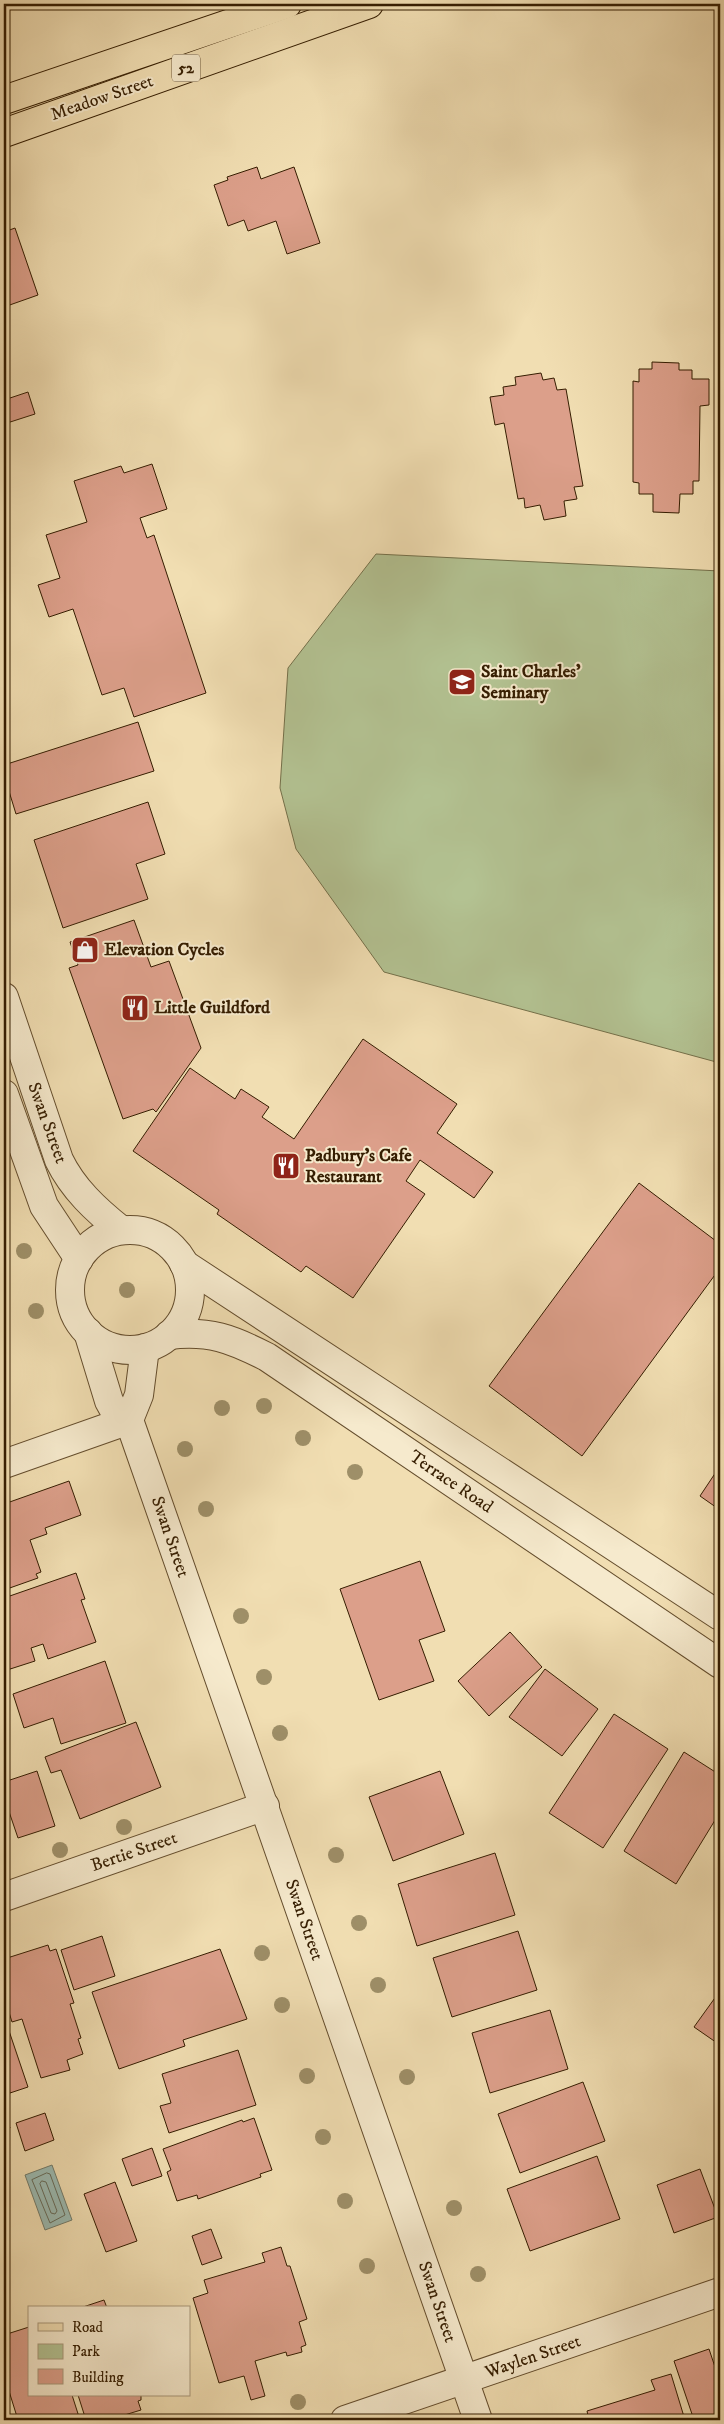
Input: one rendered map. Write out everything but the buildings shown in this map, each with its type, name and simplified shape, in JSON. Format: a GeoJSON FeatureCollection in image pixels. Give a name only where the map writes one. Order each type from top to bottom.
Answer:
{"type":"FeatureCollection","features":[{"type":"Feature","properties":{"kind":"main road","name":"Meadow Street"},"geometry":{"type":"LineString","coordinates":[[4,100],[287,4]]}},
{"type":"Feature","properties":{"kind":"main road","name":"Meadow Street"},"geometry":{"type":"LineString","coordinates":[[4,133],[369,4]]}},
{"type":"Feature","properties":{"kind":"street","name":"Swan Street"},"geometry":{"type":"LineString","coordinates":[[4,997],[59,1160],[68,1180],[96,1209],[121,1230]]}},
{"type":"Feature","properties":{"kind":"street","name":"Swan Street"},"geometry":{"type":"LineString","coordinates":[[4,1094],[44,1206],[79,1259]]}},
{"type":"Feature","properties":{"kind":"street"},"geometry":{"type":"LineString","coordinates":[[121,1230],[136,1230],[158,1237],[176,1251],[184,1264],[190,1289],[185,1315],[169,1335],[145,1348],[124,1350],[114,1348],[88,1332],[75,1313],[70,1291],[71,1280],[79,1259],[97,1240],[121,1230]]}},
{"type":"Feature","properties":{"kind":"street","name":"Terrace Road"},"geometry":{"type":"LineString","coordinates":[[184,1264],[720,1616]]}},
{"type":"Feature","properties":{"kind":"street","name":"Swan Street"},"geometry":{"type":"LineString","coordinates":[[88,1332],[109,1401],[114,1410],[129,1420],[478,2420]]}},
{"type":"Feature","properties":{"kind":"street","name":"Terrace Road"},"geometry":{"type":"LineString","coordinates":[[169,1335],[192,1332],[219,1336],[267,1358],[720,1664]]}},
{"type":"Feature","properties":{"kind":"street"},"geometry":{"type":"LineString","coordinates":[[4,1464],[129,1420],[139,1395],[145,1348]]}},
{"type":"Feature","properties":{"kind":"street","name":"Bertie Street"},"geometry":{"type":"LineString","coordinates":[[4,1897],[265,1806]]}},
{"type":"Feature","properties":{"kind":"street","name":"Waylen Street"},"geometry":{"type":"LineString","coordinates":[[345,2420],[720,2292]]}},
{"type":"Feature","properties":{"kind":"green space"},"geometry":{"type":"Polygon","coordinates":[[[376,554],[720,571],[720,1063],[384,972],[296,849],[280,788],[288,668],[376,554]]]}},
{"type":"Feature","properties":{"kind":"water"},"geometry":{"type":"Polygon","coordinates":[[[52,2165],[72,2220],[45,2230],[25,2175],[52,2165]]]}},
{"type":"Feature","properties":{"kind":"place","name":"Saint Charles’ Seminary"},"geometry":{"type":"Point","coordinates":[462,682]}},
{"type":"Feature","properties":{"kind":"place","name":"Elevation Cycles"},"geometry":{"type":"Point","coordinates":[85,950]}},
{"type":"Feature","properties":{"kind":"place","name":"Little Guildford"},"geometry":{"type":"Point","coordinates":[135,1008]}},
{"type":"Feature","properties":{"kind":"place","name":"Padbury's Cafe Restaurant"},"geometry":{"type":"Point","coordinates":[286,1166]}}]}
